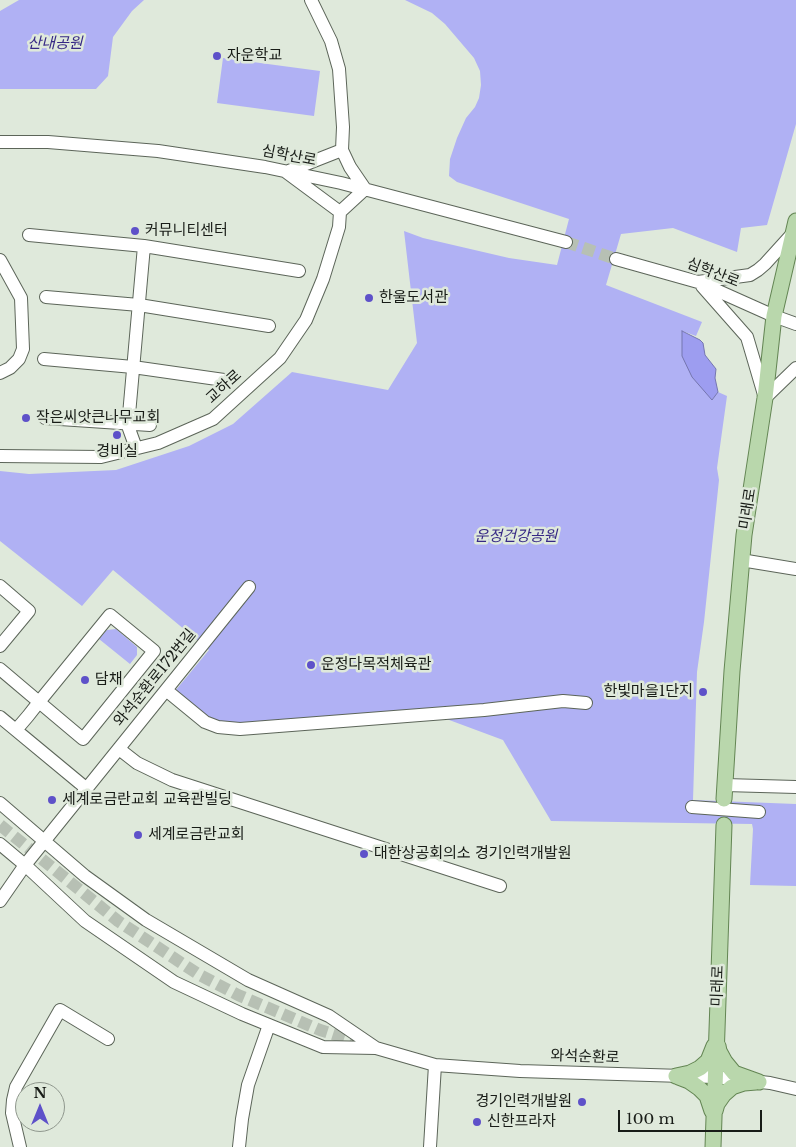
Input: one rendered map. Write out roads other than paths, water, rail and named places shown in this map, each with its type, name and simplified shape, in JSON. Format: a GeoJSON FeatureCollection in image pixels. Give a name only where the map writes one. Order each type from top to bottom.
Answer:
{"type":"FeatureCollection","features":[{"type":"Feature","properties":{"kind":"main road","name":"미래로"},"geometry":{"type":"LineString","coordinates":[[725,792],[741,560],[765,398],[774,316],[795,230]]}},
{"type":"Feature","properties":{"kind":"main road","name":"미래로"},"geometry":{"type":"LineString","coordinates":[[713,1147],[724,825]]}},
{"type":"Feature","properties":{"kind":"main road"},"geometry":{"type":"LineString","coordinates":[[676,1076],[690,1073],[708,1061],[713,1051],[716,1037]]}},
{"type":"Feature","properties":{"kind":"main road"},"geometry":{"type":"LineString","coordinates":[[716,1037],[718,1051],[734,1073],[759,1082]]}},
{"type":"Feature","properties":{"kind":"main road"},"geometry":{"type":"LineString","coordinates":[[676,1076],[700,1088],[707,1096],[714,1118]]}},
{"type":"Feature","properties":{"kind":"main road"},"geometry":{"type":"LineString","coordinates":[[714,1118],[717,1104],[732,1087],[744,1083],[759,1082]]}},
{"type":"Feature","properties":{"kind":"street"},"geometry":{"type":"LineString","coordinates":[[286,172],[340,212],[365,189],[350,167],[342,150],[343,127],[339,69],[331,41],[311,0]]}},
{"type":"Feature","properties":{"kind":"street","name":"심학산로"},"geometry":{"type":"LineString","coordinates":[[0,142],[48,142],[158,151],[265,167],[341,183],[566,242]]}},
{"type":"Feature","properties":{"kind":"street"},"geometry":{"type":"LineString","coordinates":[[286,172],[342,150]]}},
{"type":"Feature","properties":{"kind":"street","name":"교하로"},"geometry":{"type":"LineString","coordinates":[[0,456],[100,458],[158,443],[213,419],[280,358],[306,320],[323,279],[339,227],[340,212]]}},
{"type":"Feature","properties":{"kind":"street"},"geometry":{"type":"LineString","coordinates":[[698,282],[750,275],[765,264],[795,230]]}},
{"type":"Feature","properties":{"kind":"street"},"geometry":{"type":"LineString","coordinates":[[30,234],[144,246],[299,271]]}},
{"type":"Feature","properties":{"kind":"street"},"geometry":{"type":"LineString","coordinates":[[136,448],[128,423],[144,246]]}},
{"type":"Feature","properties":{"kind":"street","name":"심학산로"},"geometry":{"type":"LineString","coordinates":[[616,259],[698,282],[796,324]]}},
{"type":"Feature","properties":{"kind":"street"},"geometry":{"type":"LineString","coordinates":[[0,260],[21,298],[23,349],[19,359],[10,368],[0,373]]}},
{"type":"Feature","properties":{"kind":"street"},"geometry":{"type":"LineString","coordinates":[[698,282],[747,338],[765,398],[796,368]]}},
{"type":"Feature","properties":{"kind":"street"},"geometry":{"type":"LineString","coordinates":[[46,297],[139,305],[269,326]]}},
{"type":"Feature","properties":{"kind":"street"},"geometry":{"type":"LineString","coordinates":[[44,359],[133,367],[224,380]]}},
{"type":"Feature","properties":{"kind":"street"},"geometry":{"type":"LineString","coordinates":[[45,418],[150,425]]}},
{"type":"Feature","properties":{"kind":"street"},"geometry":{"type":"LineString","coordinates":[[741,560],[796,570]]}},
{"type":"Feature","properties":{"kind":"street"},"geometry":{"type":"LineString","coordinates":[[0,586],[30,611],[0,646]]}},
{"type":"Feature","properties":{"kind":"street","name":"와석순환로172번길"},"geometry":{"type":"LineString","coordinates":[[0,901],[25,865],[248,587]]}},
{"type":"Feature","properties":{"kind":"street"},"geometry":{"type":"LineString","coordinates":[[0,669],[39,702],[83,739],[154,651],[110,615],[39,702],[16,730]]}},
{"type":"Feature","properties":{"kind":"street"},"geometry":{"type":"LineString","coordinates":[[166,690],[205,722],[218,727],[240,729],[476,711],[563,701],[586,702]]}},
{"type":"Feature","properties":{"kind":"street"},"geometry":{"type":"LineString","coordinates":[[0,717],[87,789]]}},
{"type":"Feature","properties":{"kind":"street"},"geometry":{"type":"LineString","coordinates":[[119,749],[137,763],[172,780],[500,886]]}},
{"type":"Feature","properties":{"kind":"street"},"geometry":{"type":"LineString","coordinates":[[725,792],[796,786]]}},
{"type":"Feature","properties":{"kind":"street"},"geometry":{"type":"LineString","coordinates":[[0,803],[85,876],[146,920],[248,980],[329,1016],[376,1048]]}},
{"type":"Feature","properties":{"kind":"street"},"geometry":{"type":"LineString","coordinates":[[692,808],[760,812]]}},
{"type":"Feature","properties":{"kind":"street"},"geometry":{"type":"LineString","coordinates":[[0,844],[85,921],[174,982],[323,1047],[376,1048]]}},
{"type":"Feature","properties":{"kind":"street"},"geometry":{"type":"LineString","coordinates":[[20,1147],[12,1113],[16,1087],[60,1010],[108,1039]]}},
{"type":"Feature","properties":{"kind":"street"},"geometry":{"type":"LineString","coordinates":[[240,1147],[242,1119],[248,1084],[269,1025]]}},
{"type":"Feature","properties":{"kind":"street","name":"와석순환로"},"geometry":{"type":"LineString","coordinates":[[376,1048],[435,1066],[520,1071],[715,1077],[759,1082],[796,1089]]}},
{"type":"Feature","properties":{"kind":"street"},"geometry":{"type":"LineString","coordinates":[[430,1147],[435,1066]]}},
{"type":"Feature","properties":{"kind":"tunnel"},"geometry":{"type":"LineString","coordinates":[[566,242],[616,259]]}},
{"type":"Feature","properties":{"kind":"tunnel"},"geometry":{"type":"LineString","coordinates":[[0,825],[118,921],[198,974],[238,995],[320,1030],[370,1046]]}},
{"type":"Feature","properties":{"kind":"place","name":"자운학교"},"geometry":{"type":"Point","coordinates":[217,56]}},
{"type":"Feature","properties":{"kind":"place","name":"커뮤니티센터"},"geometry":{"type":"Point","coordinates":[135,231]}},
{"type":"Feature","properties":{"kind":"place","name":"한울도서관"},"geometry":{"type":"Point","coordinates":[369,298]}},
{"type":"Feature","properties":{"kind":"place","name":"작은씨앗큰나무교회"},"geometry":{"type":"Point","coordinates":[26,418]}},
{"type":"Feature","properties":{"kind":"place","name":"경비실"},"geometry":{"type":"Point","coordinates":[117,435]}},
{"type":"Feature","properties":{"kind":"place","name":"운정다목적체육관"},"geometry":{"type":"Point","coordinates":[311,665]}},
{"type":"Feature","properties":{"kind":"place","name":"담채"},"geometry":{"type":"Point","coordinates":[85,680]}},
{"type":"Feature","properties":{"kind":"place","name":"한빛마을1단지"},"geometry":{"type":"Point","coordinates":[703,692]}},
{"type":"Feature","properties":{"kind":"place","name":"세계로금란교회 교육관빌딩"},"geometry":{"type":"Point","coordinates":[52,800]}},
{"type":"Feature","properties":{"kind":"place","name":"세계로금란교회"},"geometry":{"type":"Point","coordinates":[138,835]}},
{"type":"Feature","properties":{"kind":"place","name":"대한상공회의소 경기인력개발원"},"geometry":{"type":"Point","coordinates":[364,854]}},
{"type":"Feature","properties":{"kind":"place","name":"경기인력개발원"},"geometry":{"type":"Point","coordinates":[582,1102]}},
{"type":"Feature","properties":{"kind":"place","name":"신한프라자"},"geometry":{"type":"Point","coordinates":[477,1122]}},
{"type":"Feature","properties":{"kind":"park label","name":"산내공원"},"geometry":{"type":"Point","coordinates":[55,44]}},
{"type":"Feature","properties":{"kind":"park label","name":"운정건강공원"},"geometry":{"type":"Point","coordinates":[516,537]}}]}
